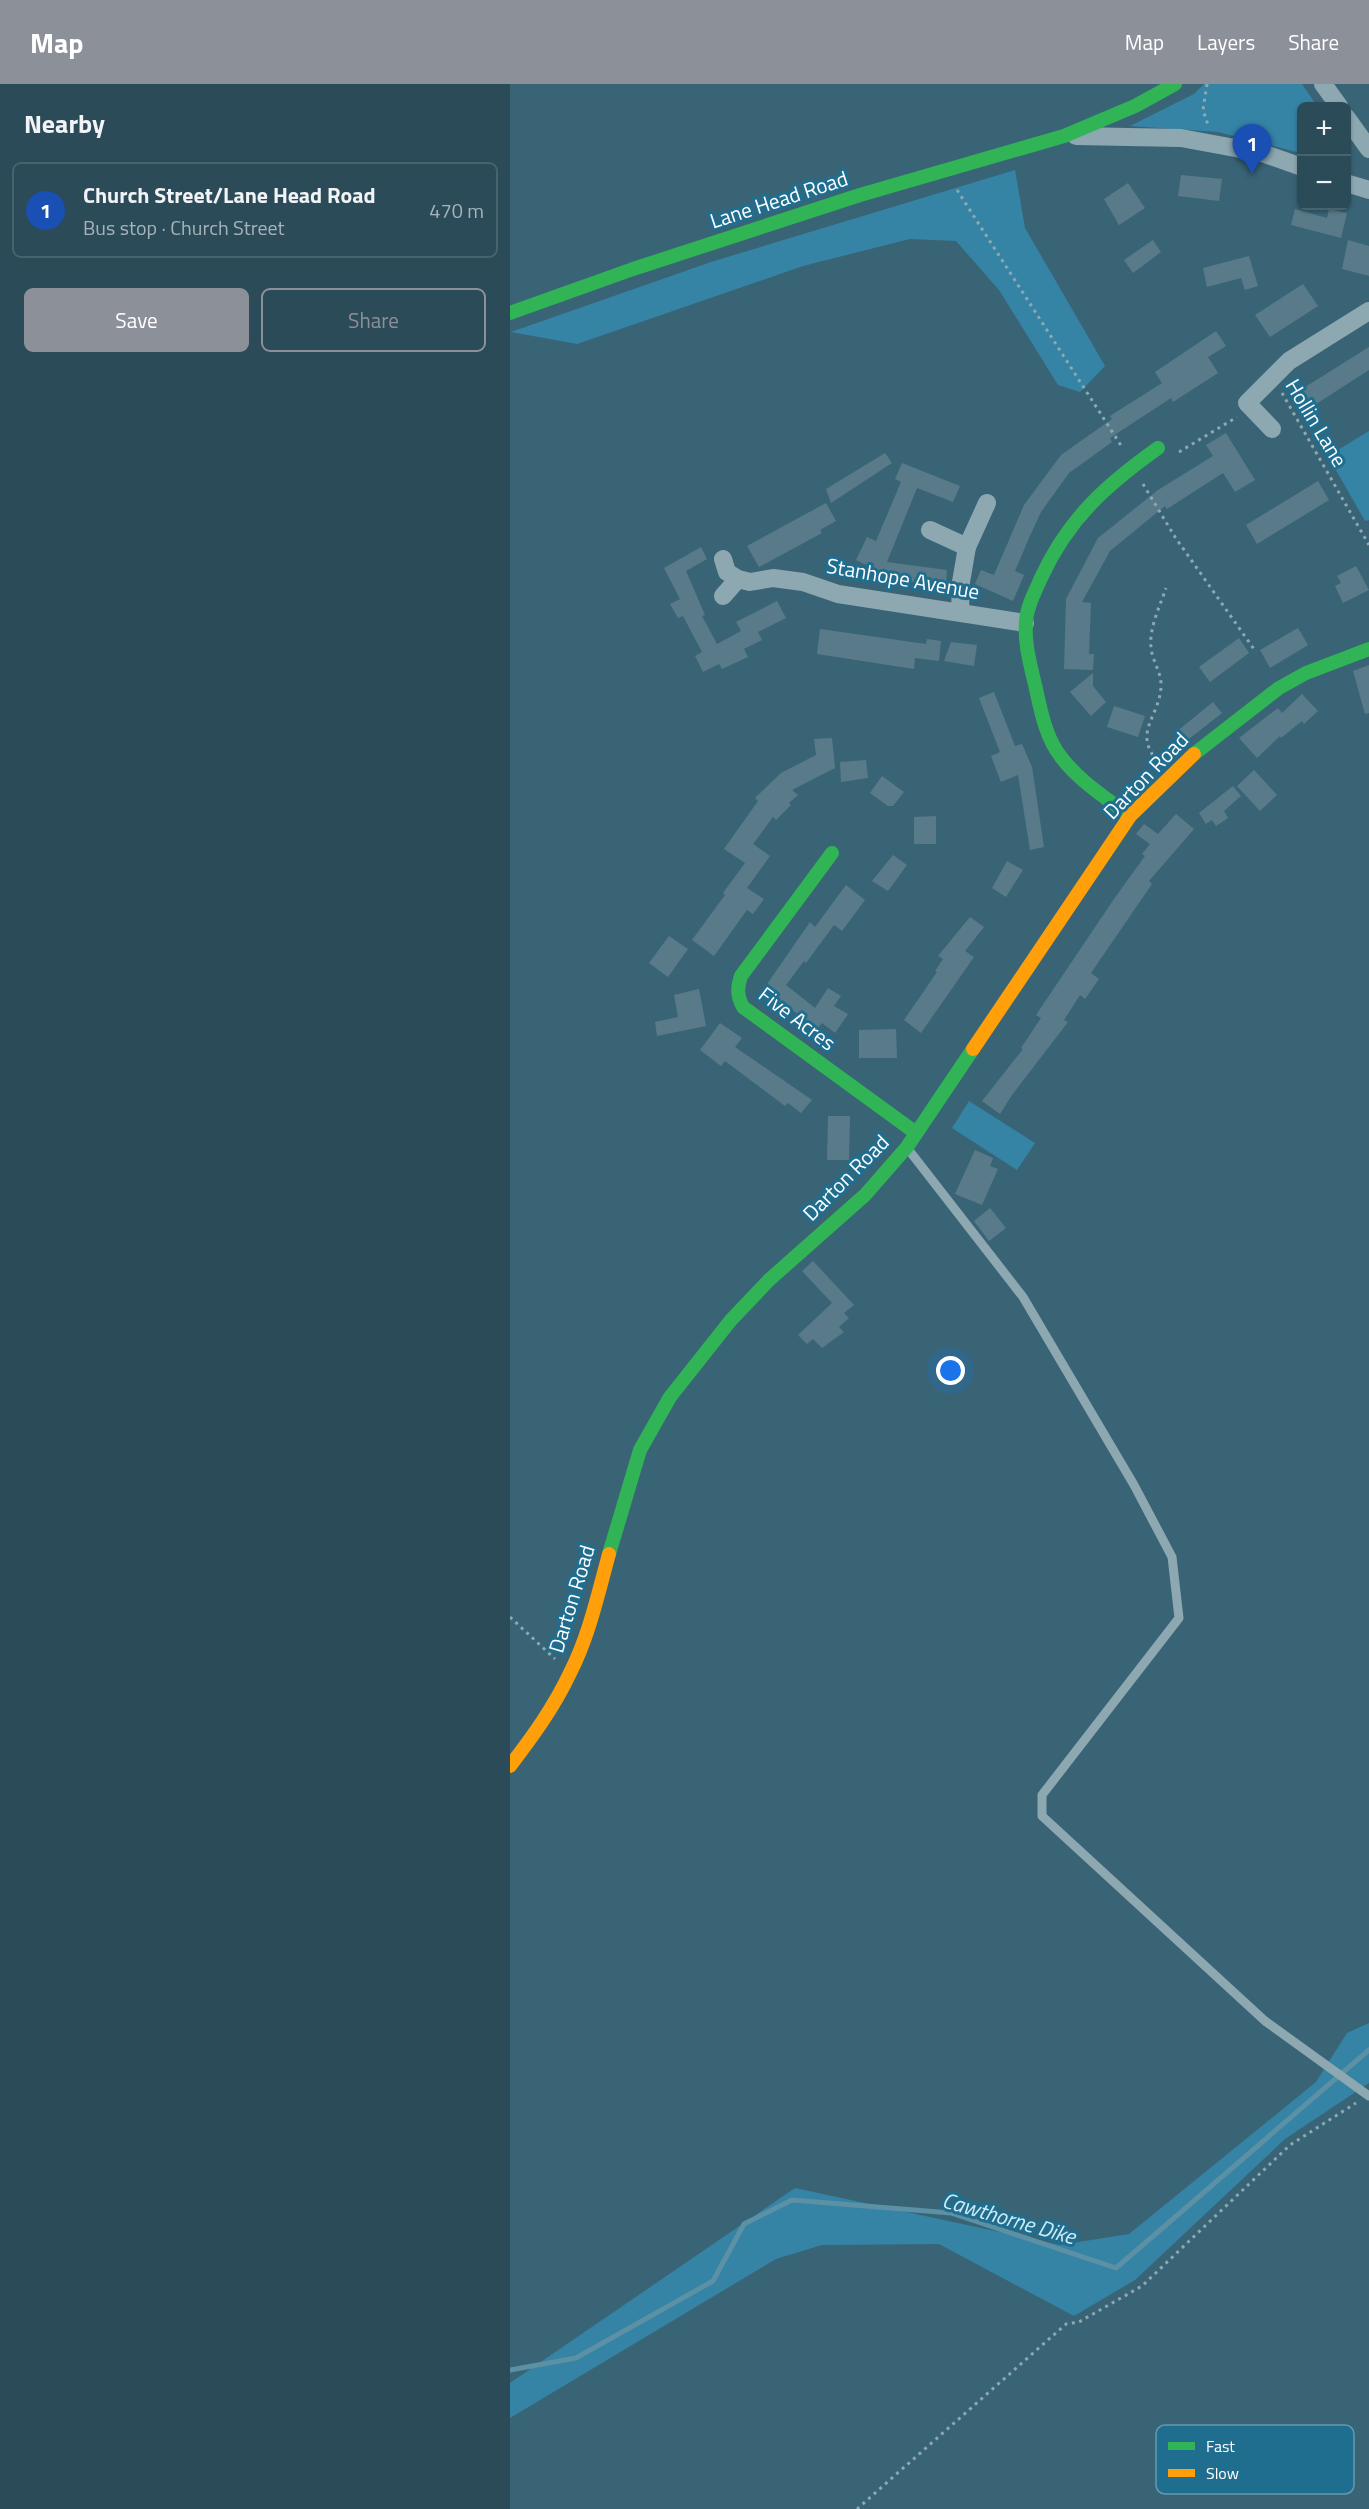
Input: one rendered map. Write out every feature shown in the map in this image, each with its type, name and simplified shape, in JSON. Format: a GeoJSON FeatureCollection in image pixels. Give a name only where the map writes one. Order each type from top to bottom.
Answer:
{"type":"FeatureCollection","features":[{"type":"Feature","properties":{"kind":"street","name":"Lane Head Road"},"geometry":{"type":"LineString","coordinates":[[510,313],[860,195],[1064,136],[1135,106],[1175,84]]}},
{"type":"Feature","properties":{"kind":"street"},"geometry":{"type":"LineString","coordinates":[[1323,84],[1336,102]]}},
{"type":"Feature","properties":{"kind":"street"},"geometry":{"type":"LineString","coordinates":[[1351,123],[1369,149]]}},
{"type":"Feature","properties":{"kind":"street"},"geometry":{"type":"LineString","coordinates":[[1064,136],[1181,138],[1262,153],[1297,165]]}},
{"type":"Feature","properties":{"kind":"street"},"geometry":{"type":"LineString","coordinates":[[1351,184],[1369,190]]}},
{"type":"Feature","properties":{"kind":"street"},"geometry":{"type":"LineString","coordinates":[[1272,429],[1247,403],[1289,361],[1369,311]]}},
{"type":"Feature","properties":{"kind":"street"},"geometry":{"type":"LineString","coordinates":[[1130,816],[1083,781],[1059,755],[1041,714],[1025,623],[1027,611],[1050,556],[1082,510],[1117,476],[1158,448]]}},
{"type":"Feature","properties":{"kind":"street"},"geometry":{"type":"LineString","coordinates":[[960,612],[961,582],[967,547],[987,503]]}},
{"type":"Feature","properties":{"kind":"street"},"geometry":{"type":"LineString","coordinates":[[930,530],[967,547]]}},
{"type":"Feature","properties":{"kind":"street"},"geometry":{"type":"LineString","coordinates":[[723,559],[727,572],[738,579],[723,596]]}},
{"type":"Feature","properties":{"kind":"street","name":"Stanhope Avenue"},"geometry":{"type":"LineString","coordinates":[[738,579],[750,582],[773,578],[803,582],[838,594],[1025,623]]}},
{"type":"Feature","properties":{"kind":"street","name":"Darton Road"},"geometry":{"type":"LineString","coordinates":[[510,1766],[541,1726],[570,1672],[585,1636],[640,1450],[670,1397],[704,1352],[769,1280],[865,1195],[907,1147],[1130,816],[1220,732],[1279,688],[1306,673],[1369,649]]}},
{"type":"Feature","properties":{"kind":"street","name":"Five Acres"},"geometry":{"type":"LineString","coordinates":[[832,852],[741,976],[736,988],[738,998],[743,1007],[916,1133]]}},
{"type":"Feature","properties":{"kind":"lane"},"geometry":{"type":"LineString","coordinates":[[907,1147],[1023,1297],[1134,1485],[1172,1557],[1179,1618],[1042,1795],[1042,1816],[1265,2021],[1352,2086],[1369,2096]]}},
{"type":"Feature","properties":{"kind":"path"},"geometry":{"type":"LineString","coordinates":[[1207,84],[1203,110],[1206,124],[1227,146]]}},
{"type":"Feature","properties":{"kind":"path"},"geometry":{"type":"LineString","coordinates":[[944,171],[1175,537],[1256,651]]}},
{"type":"Feature","properties":{"kind":"path","name":"Hollin Lane"},"geometry":{"type":"LineString","coordinates":[[1273,378],[1369,545]]}},
{"type":"Feature","properties":{"kind":"path"},"geometry":{"type":"LineString","coordinates":[[1158,448],[1178,453],[1236,419],[1247,403]]}},
{"type":"Feature","properties":{"kind":"path"},"geometry":{"type":"LineString","coordinates":[[1166,588],[1153,630],[1151,645],[1162,681],[1161,692],[1146,736],[1150,752],[1171,776]]}},
{"type":"Feature","properties":{"kind":"path"},"geometry":{"type":"LineString","coordinates":[[510,1617],[570,1672]]}},
{"type":"Feature","properties":{"kind":"path"},"geometry":{"type":"LineString","coordinates":[[857,2509],[1066,2324],[1079,2322],[1142,2286],[1290,2145],[1369,2096]]}},
{"type":"Feature","properties":{"kind":"shaded area"},"geometry":{"type":"Polygon","coordinates":[[[1204,84],[1302,84],[1314,102],[1297,102],[1297,152],[1218,132],[1130,126],[1194,94],[1204,84]]]}},
{"type":"Feature","properties":{"kind":"shaded area"},"geometry":{"type":"Polygon","coordinates":[[[1015,170],[1025,228],[1105,366],[1080,392],[1058,385],[999,290],[956,241],[910,239],[803,266],[577,344],[511,332],[711,262],[1015,170]]]}},
{"type":"Feature","properties":{"kind":"shaded area"},"geometry":{"type":"Polygon","coordinates":[[[1369,431],[1369,520],[1365,521],[1328,456],[1369,431]]]}},
{"type":"Feature","properties":{"kind":"shaded area"},"geometry":{"type":"Polygon","coordinates":[[[969,1101],[1035,1143],[1017,1170],[952,1128],[969,1101]]]}},
{"type":"Feature","properties":{"kind":"shaded area"},"geometry":{"type":"Polygon","coordinates":[[[1369,2023],[1369,2083],[1285,2139],[1135,2280],[1074,2316],[939,2244],[822,2245],[776,2259],[510,2418],[510,2383],[795,2188],[1060,2245],[1129,2234],[1316,2082],[1347,2033],[1369,2023]]]}},
{"type":"Feature","properties":{"kind":"building"},"geometry":{"type":"Polygon","coordinates":[[[1181,175],[1222,179],[1219,201],[1178,196],[1181,175]]]}},
{"type":"Feature","properties":{"kind":"building"},"geometry":{"type":"Polygon","coordinates":[[[1128,183],[1145,208],[1119,225],[1104,199],[1128,183]]]}},
{"type":"Feature","properties":{"kind":"building"},"geometry":{"type":"Polygon","coordinates":[[[1295,209],[1327,218],[1329,210],[1347,213],[1341,238],[1291,225],[1295,209]]]}},
{"type":"Feature","properties":{"kind":"building"},"geometry":{"type":"Polygon","coordinates":[[[1153,240],[1161,252],[1133,273],[1124,260],[1153,240]]]}},
{"type":"Feature","properties":{"kind":"building"},"geometry":{"type":"Polygon","coordinates":[[[1348,240],[1369,246],[1369,276],[1342,269],[1348,240]]]}},
{"type":"Feature","properties":{"kind":"building"},"geometry":{"type":"Polygon","coordinates":[[[1249,256],[1258,286],[1245,290],[1241,278],[1207,287],[1203,268],[1249,256]]]}},
{"type":"Feature","properties":{"kind":"building"},"geometry":{"type":"Polygon","coordinates":[[[1303,284],[1318,306],[1270,337],[1255,315],[1303,284]]]}},
{"type":"Feature","properties":{"kind":"building"},"geometry":{"type":"Polygon","coordinates":[[[1216,331],[1226,346],[1208,357],[1218,373],[1173,402],[1171,398],[1110,438],[1112,442],[1069,473],[1041,512],[1029,538],[1015,571],[1024,575],[1013,601],[975,584],[981,570],[994,575],[1024,505],[1061,455],[1112,419],[1110,416],[1162,383],[1155,372],[1216,331]]]}},
{"type":"Feature","properties":{"kind":"building"},"geometry":{"type":"Polygon","coordinates":[[[1369,347],[1369,370],[1313,406],[1302,389],[1369,347]]]}},
{"type":"Feature","properties":{"kind":"building"},"geometry":{"type":"Polygon","coordinates":[[[1226,433],[1255,480],[1235,492],[1223,473],[1167,509],[1165,506],[1110,551],[1082,602],[1091,603],[1089,654],[1094,654],[1093,670],[1064,669],[1066,599],[1098,538],[1158,490],[1213,456],[1206,445],[1226,433]]]}},
{"type":"Feature","properties":{"kind":"building"},"geometry":{"type":"Polygon","coordinates":[[[885,453],[892,463],[831,503],[826,489],[885,453]]]}},
{"type":"Feature","properties":{"kind":"building"},"geometry":{"type":"Polygon","coordinates":[[[902,463],[960,486],[953,502],[917,488],[887,562],[947,570],[946,586],[888,579],[888,576],[856,560],[867,537],[876,541],[901,482],[895,479],[902,463]]]}},
{"type":"Feature","properties":{"kind":"building"},"geometry":{"type":"Polygon","coordinates":[[[1318,481],[1329,500],[1257,544],[1246,525],[1318,481]]]}},
{"type":"Feature","properties":{"kind":"building"},"geometry":{"type":"Polygon","coordinates":[[[826,503],[836,521],[820,530],[822,533],[759,567],[747,546],[826,503]]]}},
{"type":"Feature","properties":{"kind":"building"},"geometry":{"type":"Polygon","coordinates":[[[701,547],[707,559],[686,571],[705,615],[702,616],[717,644],[741,631],[736,622],[777,601],[786,618],[758,632],[762,640],[744,649],[748,657],[722,669],[719,664],[703,672],[695,656],[702,652],[683,616],[678,618],[670,604],[680,599],[664,568],[701,547]]]}},
{"type":"Feature","properties":{"kind":"building"},"geometry":{"type":"Polygon","coordinates":[[[1356,566],[1369,590],[1343,603],[1335,586],[1341,583],[1337,576],[1356,566]]]}},
{"type":"Feature","properties":{"kind":"building"},"geometry":{"type":"Polygon","coordinates":[[[1298,628],[1308,645],[1270,668],[1260,650],[1298,628]]]}},
{"type":"Feature","properties":{"kind":"building"},"geometry":{"type":"Polygon","coordinates":[[[820,629],[926,644],[927,639],[941,641],[939,661],[915,658],[914,669],[817,654],[820,629]]]}},
{"type":"Feature","properties":{"kind":"building"},"geometry":{"type":"Polygon","coordinates":[[[1239,638],[1249,653],[1210,682],[1199,667],[1239,638]]]}},
{"type":"Feature","properties":{"kind":"building"},"geometry":{"type":"Polygon","coordinates":[[[951,642],[977,645],[974,666],[944,661],[951,642]]]}},
{"type":"Feature","properties":{"kind":"building"},"geometry":{"type":"Polygon","coordinates":[[[1369,665],[1369,713],[1365,714],[1353,671],[1369,665]]]}},
{"type":"Feature","properties":{"kind":"building"},"geometry":{"type":"Polygon","coordinates":[[[1093,673],[1093,686],[1106,702],[1091,716],[1070,692],[1093,673]]]}},
{"type":"Feature","properties":{"kind":"building"},"geometry":{"type":"Polygon","coordinates":[[[994,692],[1015,746],[1022,744],[1032,767],[1044,847],[1030,850],[1018,775],[1001,782],[991,756],[1000,752],[979,698],[994,692]]]}},
{"type":"Feature","properties":{"kind":"building"},"geometry":{"type":"Polygon","coordinates":[[[1302,694],[1318,711],[1304,724],[1302,721],[1281,738],[1280,736],[1257,758],[1239,738],[1278,708],[1282,713],[1302,694]]]}},
{"type":"Feature","properties":{"kind":"building"},"geometry":{"type":"Polygon","coordinates":[[[1213,702],[1222,713],[1185,742],[1176,732],[1213,702]]]}},
{"type":"Feature","properties":{"kind":"building"},"geometry":{"type":"Polygon","coordinates":[[[1114,706],[1145,716],[1138,737],[1107,727],[1114,706]]]}},
{"type":"Feature","properties":{"kind":"building"},"geometry":{"type":"Polygon","coordinates":[[[832,738],[835,768],[792,790],[798,795],[789,803],[791,805],[776,820],[773,817],[753,844],[770,856],[747,888],[764,899],[753,914],[747,910],[714,956],[692,940],[745,863],[724,849],[758,801],[755,798],[781,773],[816,755],[814,739],[832,738]]]}},
{"type":"Feature","properties":{"kind":"building"},"geometry":{"type":"Polygon","coordinates":[[[866,760],[868,778],[841,782],[840,762],[866,760]]]}},
{"type":"Feature","properties":{"kind":"building"},"geometry":{"type":"Polygon","coordinates":[[[1254,770],[1277,795],[1260,811],[1237,786],[1254,770]]]}},
{"type":"Feature","properties":{"kind":"building"},"geometry":{"type":"Polygon","coordinates":[[[882,776],[904,792],[893,806],[888,806],[870,793],[882,776]]]}},
{"type":"Feature","properties":{"kind":"building"},"geometry":{"type":"Polygon","coordinates":[[[1233,786],[1241,796],[1224,811],[1228,818],[1216,826],[1212,820],[1206,824],[1199,813],[1233,786]]]}},
{"type":"Feature","properties":{"kind":"building"},"geometry":{"type":"Polygon","coordinates":[[[1176,814],[1194,829],[1149,881],[1152,884],[1091,973],[1099,979],[1085,999],[1080,995],[1064,1020],[1068,1022],[1000,1114],[982,1101],[1023,1049],[1021,1048],[1041,1018],[1036,1015],[1145,856],[1142,854],[1150,844],[1136,834],[1144,824],[1158,834],[1176,814]]]}},
{"type":"Feature","properties":{"kind":"building"},"geometry":{"type":"Polygon","coordinates":[[[936,816],[936,844],[914,844],[914,817],[936,816]]]}},
{"type":"Feature","properties":{"kind":"building"},"geometry":{"type":"Polygon","coordinates":[[[893,855],[907,865],[888,891],[872,881],[893,855]]]}},
{"type":"Feature","properties":{"kind":"building"},"geometry":{"type":"Polygon","coordinates":[[[1007,861],[1023,870],[1006,897],[992,888],[1007,861]]]}},
{"type":"Feature","properties":{"kind":"building"},"geometry":{"type":"Polygon","coordinates":[[[846,885],[865,900],[842,931],[834,925],[806,963],[804,961],[786,985],[815,1008],[828,988],[841,996],[834,1006],[848,1014],[835,1033],[822,1023],[818,1028],[763,990],[810,922],[815,927],[846,885]]]}},
{"type":"Feature","properties":{"kind":"building"},"geometry":{"type":"Polygon","coordinates":[[[970,917],[984,927],[965,951],[974,957],[921,1033],[904,1020],[937,972],[935,971],[943,959],[938,956],[970,917]]]}},
{"type":"Feature","properties":{"kind":"building"},"geometry":{"type":"Polygon","coordinates":[[[669,936],[688,949],[668,977],[649,963],[669,936]]]}},
{"type":"Feature","properties":{"kind":"building"},"geometry":{"type":"Polygon","coordinates":[[[699,989],[706,1026],[657,1036],[655,1022],[678,1017],[674,995],[699,989]]]}},
{"type":"Feature","properties":{"kind":"building"},"geometry":{"type":"Polygon","coordinates":[[[720,1023],[742,1038],[735,1047],[812,1100],[801,1113],[788,1103],[785,1106],[725,1061],[721,1066],[700,1050],[720,1023]]]}},
{"type":"Feature","properties":{"kind":"building"},"geometry":{"type":"Polygon","coordinates":[[[896,1029],[897,1058],[859,1058],[859,1030],[896,1029]]]}},
{"type":"Feature","properties":{"kind":"building"},"geometry":{"type":"Polygon","coordinates":[[[828,1116],[850,1116],[849,1160],[827,1160],[828,1116]]]}},
{"type":"Feature","properties":{"kind":"building"},"geometry":{"type":"Polygon","coordinates":[[[975,1150],[993,1158],[990,1166],[998,1169],[982,1205],[955,1194],[975,1150]]]}},
{"type":"Feature","properties":{"kind":"building"},"geometry":{"type":"Polygon","coordinates":[[[990,1208],[1006,1228],[989,1241],[974,1221],[990,1208]]]}},
{"type":"Feature","properties":{"kind":"building"},"geometry":{"type":"Polygon","coordinates":[[[813,1261],[854,1305],[844,1313],[849,1318],[839,1327],[844,1332],[822,1348],[813,1339],[807,1344],[798,1335],[832,1303],[802,1271],[813,1261]]]}},
{"type":"Feature","properties":{"kind":"waterway","name":"Cawthorne Dike"},"geometry":{"type":"LineString","coordinates":[[510,2370],[576,2358],[713,2281],[744,2224],[792,2200],[951,2213],[1116,2268],[1369,2050]]}},
{"type":"Feature","properties":{"kind":"traffic: fast"},"geometry":{"type":"LineString","coordinates":[[510,313],[633,269],[860,195],[1064,136],[1135,106],[1175,84]]}},
{"type":"Feature","properties":{"kind":"traffic: fast"},"geometry":{"type":"LineString","coordinates":[[1130,816],[1076,774],[1051,742],[1042,716],[1030,664],[1026,621],[1030,604],[1041,578],[1063,538],[1105,490],[1158,448]]}},
{"type":"Feature","properties":{"kind":"traffic: fast"},"geometry":{"type":"LineString","coordinates":[[1194,754],[1279,688],[1306,673],[1369,649]]}},
{"type":"Feature","properties":{"kind":"traffic: fast"},"geometry":{"type":"LineString","coordinates":[[832,853],[741,976],[739,996],[743,1007],[916,1133]]}},
{"type":"Feature","properties":{"kind":"traffic: fast"},"geometry":{"type":"LineString","coordinates":[[609,1554],[640,1450],[670,1397],[731,1320],[769,1280],[865,1195],[907,1147],[973,1049]]}},
{"type":"Feature","properties":{"kind":"traffic: slow"},"geometry":{"type":"LineString","coordinates":[[973,1049],[1130,816],[1194,754]]}},
{"type":"Feature","properties":{"kind":"traffic: slow"},"geometry":{"type":"LineString","coordinates":[[510,1766],[550,1709],[577,1659],[609,1554]]}},
{"type":"Feature","properties":{"kind":"place","name":"Church Street/Lane Head Road"},"geometry":{"type":"Point","coordinates":[1252,174]}}]}
